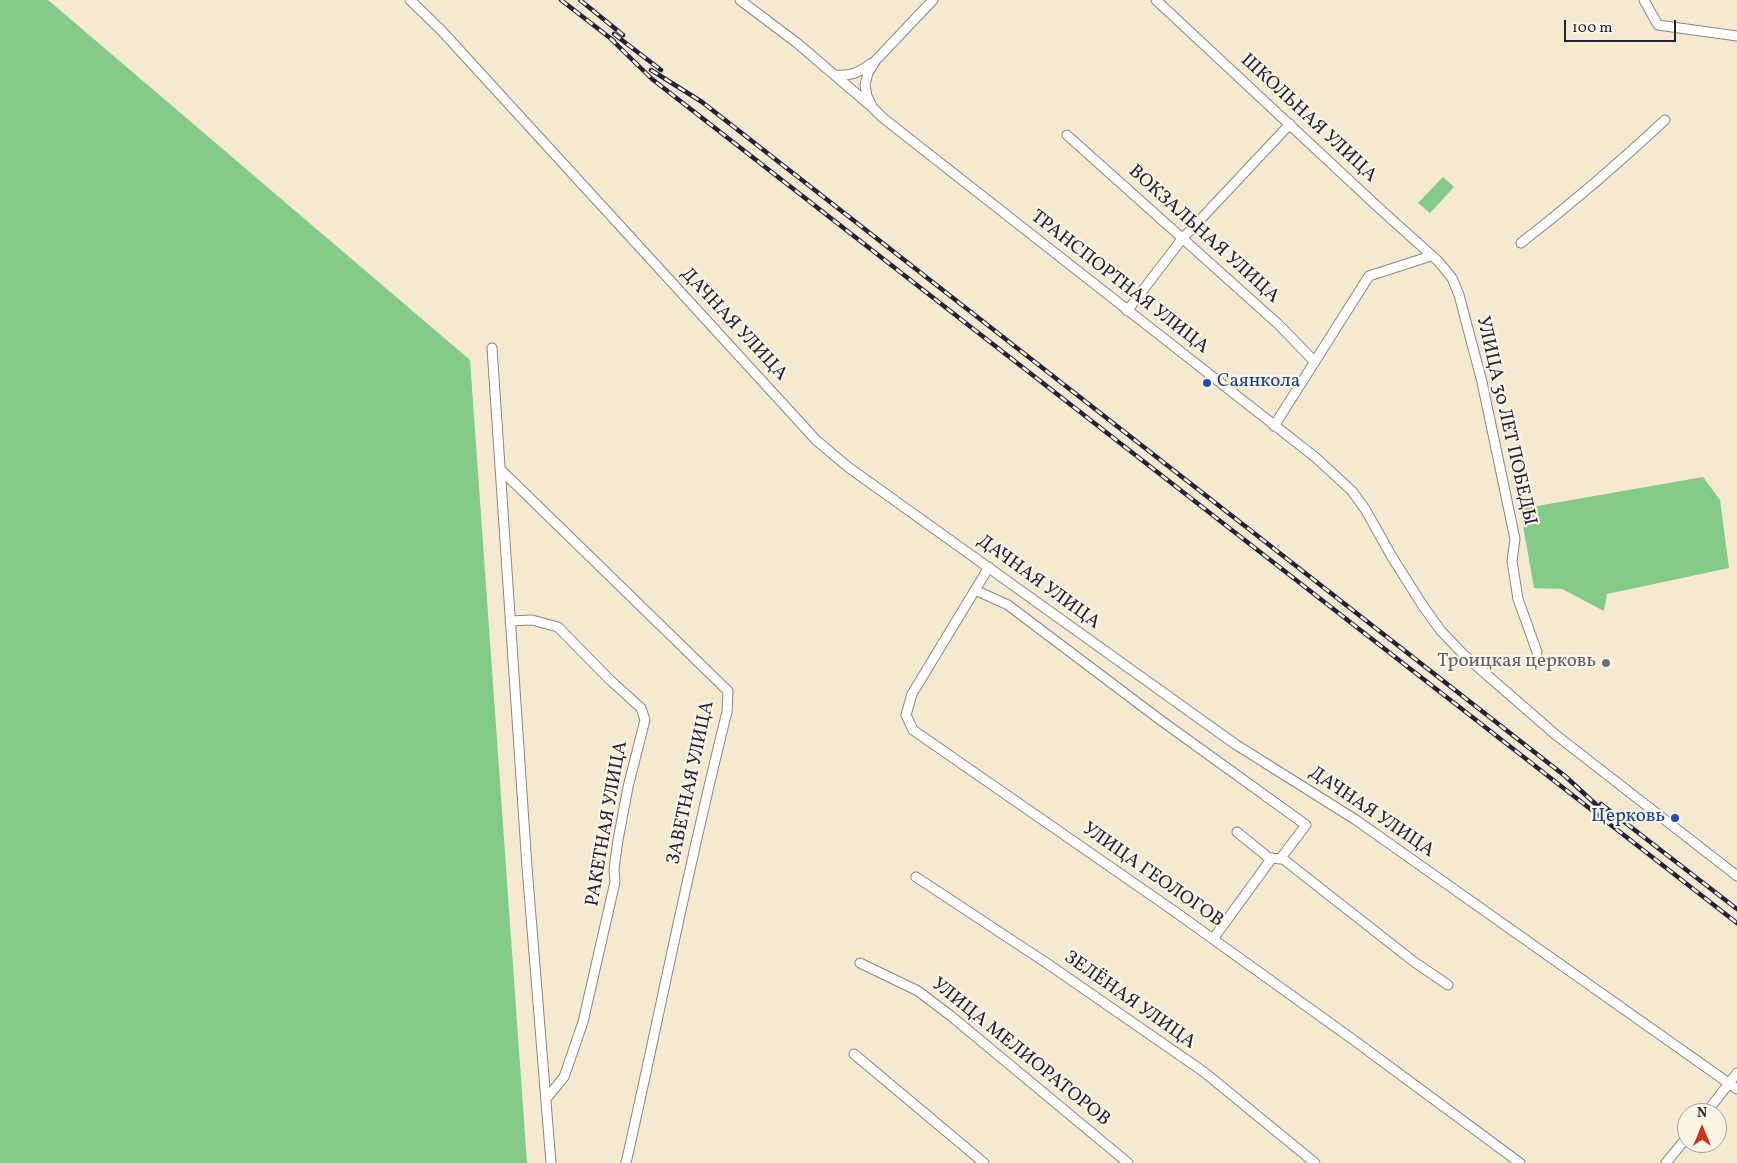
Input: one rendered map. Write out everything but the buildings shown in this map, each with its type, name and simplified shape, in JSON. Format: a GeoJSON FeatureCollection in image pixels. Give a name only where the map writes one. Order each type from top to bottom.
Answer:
{"type":"FeatureCollection","features":[{"type":"Feature","properties":{"kind":"street","name":"ДАЧНАЯ УЛИЦА"},"geometry":{"type":"LineString","coordinates":[[410,0],[441,30],[816,440],[848,467],[1235,744],[1356,820],[1737,1089]]}},
{"type":"Feature","properties":{"kind":"street","name":"ТРАНСПОРТНАЯ УЛИЦА"},"geometry":{"type":"LineString","coordinates":[[740,0],[797,43],[883,118],[1315,457],[1352,491],[1365,509],[1423,606],[1441,631],[1464,655],[1556,735],[1737,876]]}},
{"type":"Feature","properties":{"kind":"street"},"geometry":{"type":"LineString","coordinates":[[835,75],[848,76],[858,73],[876,60],[933,0]]}},
{"type":"Feature","properties":{"kind":"street","name":"ШКОЛЬНАЯ УЛИЦА"},"geometry":{"type":"LineString","coordinates":[[1156,0],[1435,258]]}},
{"type":"Feature","properties":{"kind":"street"},"geometry":{"type":"LineString","coordinates":[[1644,0],[1658,25],[1737,36]]}},
{"type":"Feature","properties":{"kind":"street"},"geometry":{"type":"LineString","coordinates":[[872,107],[867,96],[866,85],[868,73],[876,60]]}},
{"type":"Feature","properties":{"kind":"street"},"geometry":{"type":"LineString","coordinates":[[1521,243],[1613,168],[1665,120]]}},
{"type":"Feature","properties":{"kind":"street"},"geometry":{"type":"LineString","coordinates":[[1127,311],[1182,239],[1290,124]]}},
{"type":"Feature","properties":{"kind":"street","name":"ВОКЗАЛЬНАЯ УЛИЦА"},"geometry":{"type":"LineString","coordinates":[[1067,135],[1278,324],[1315,362]]}},
{"type":"Feature","properties":{"kind":"street"},"geometry":{"type":"LineString","coordinates":[[1274,426],[1369,276],[1435,258]]}},
{"type":"Feature","properties":{"kind":"street","name":"УЛИЦА 30 ЛЕТ ПОБЕДЫ"},"geometry":{"type":"LineString","coordinates":[[1435,258],[1452,278],[1459,295],[1482,382],[1514,539],[1512,561],[1518,599],[1537,652]]}},
{"type":"Feature","properties":{"kind":"street"},"geometry":{"type":"LineString","coordinates":[[492,348],[526,857],[552,1163]]}},
{"type":"Feature","properties":{"kind":"street","name":"ЗАВЕТНАЯ УЛИЦА"},"geometry":{"type":"LineString","coordinates":[[500,469],[728,691],[727,712],[692,856],[626,1163]]}},
{"type":"Feature","properties":{"kind":"street","name":"УЛИЦА ГЕОЛОГОВ"},"geometry":{"type":"LineString","coordinates":[[989,567],[912,694],[906,715],[913,730],[1213,939],[1520,1163]]}},
{"type":"Feature","properties":{"kind":"street"},"geometry":{"type":"LineString","coordinates":[[975,590],[1008,605],[1159,719],[1306,825],[1276,858],[1213,939]]}},
{"type":"Feature","properties":{"kind":"street","name":"РАКЕТНАЯ УЛИЦА"},"geometry":{"type":"LineString","coordinates":[[510,621],[532,620],[558,627],[610,680],[641,708],[645,720],[630,778],[618,840],[611,906],[583,1022],[564,1077],[546,1099]]}},
{"type":"Feature","properties":{"kind":"street"},"geometry":{"type":"LineString","coordinates":[[1237,832],[1269,858],[1283,859],[1413,961],[1448,985]]}},
{"type":"Feature","properties":{"kind":"street","name":"ЗЕЛЁНАЯ УЛИЦА"},"geometry":{"type":"LineString","coordinates":[[916,877],[1048,964],[1204,1072],[1315,1163]]}},
{"type":"Feature","properties":{"kind":"street","name":"УЛИЦА МЕЛИОРАТОРОВ"},"geometry":{"type":"LineString","coordinates":[[860,963],[918,991],[951,1016],[1128,1163]]}},
{"type":"Feature","properties":{"kind":"street"},"geometry":{"type":"LineString","coordinates":[[854,1054],[984,1163]]}},
{"type":"Feature","properties":{"kind":"street"},"geometry":{"type":"LineString","coordinates":[[1714,1103],[1737,1073]]}},
{"type":"Feature","properties":{"kind":"street"},"geometry":{"type":"LineString","coordinates":[[1666,1163],[1677,1149]]}},
{"type":"Feature","properties":{"kind":"green space"},"geometry":{"type":"Polygon","coordinates":[[[0,0],[48,0],[470,360],[527,1163],[0,1163],[0,0]]]}},
{"type":"Feature","properties":{"kind":"green space"},"geometry":{"type":"Polygon","coordinates":[[[1443,177],[1454,187],[1430,213],[1418,203],[1443,177]]]}},
{"type":"Feature","properties":{"kind":"green space"},"geometry":{"type":"Polygon","coordinates":[[[1703,477],[1720,500],[1729,568],[1607,594],[1604,611],[1562,589],[1534,588],[1520,509],[1703,477]]]}},
{"type":"Feature","properties":{"kind":"railway"},"geometry":{"type":"LineString","coordinates":[[561,0],[614,41]]}},
{"type":"Feature","properties":{"kind":"railway"},"geometry":{"type":"LineString","coordinates":[[580,0],[623,35]]}},
{"type":"Feature","properties":{"kind":"railway"},"geometry":{"type":"LineString","coordinates":[[614,34],[661,70]]}},
{"type":"Feature","properties":{"kind":"railway"},"geometry":{"type":"LineString","coordinates":[[610,38],[652,79],[1737,923]]}},
{"type":"Feature","properties":{"kind":"railway"},"geometry":{"type":"LineString","coordinates":[[651,70],[702,102],[1565,776],[1603,811]]}},
{"type":"Feature","properties":{"kind":"railway"},"geometry":{"type":"LineString","coordinates":[[1601,804],[1737,909]]}},
{"type":"Feature","properties":{"kind":"place","name":"Саянкола"},"geometry":{"type":"Point","coordinates":[1207,383]}},
{"type":"Feature","properties":{"kind":"place","name":"Троицкая церковь"},"geometry":{"type":"Point","coordinates":[1606,663]}},
{"type":"Feature","properties":{"kind":"place","name":"Церковь"},"geometry":{"type":"Point","coordinates":[1675,818]}}]}
